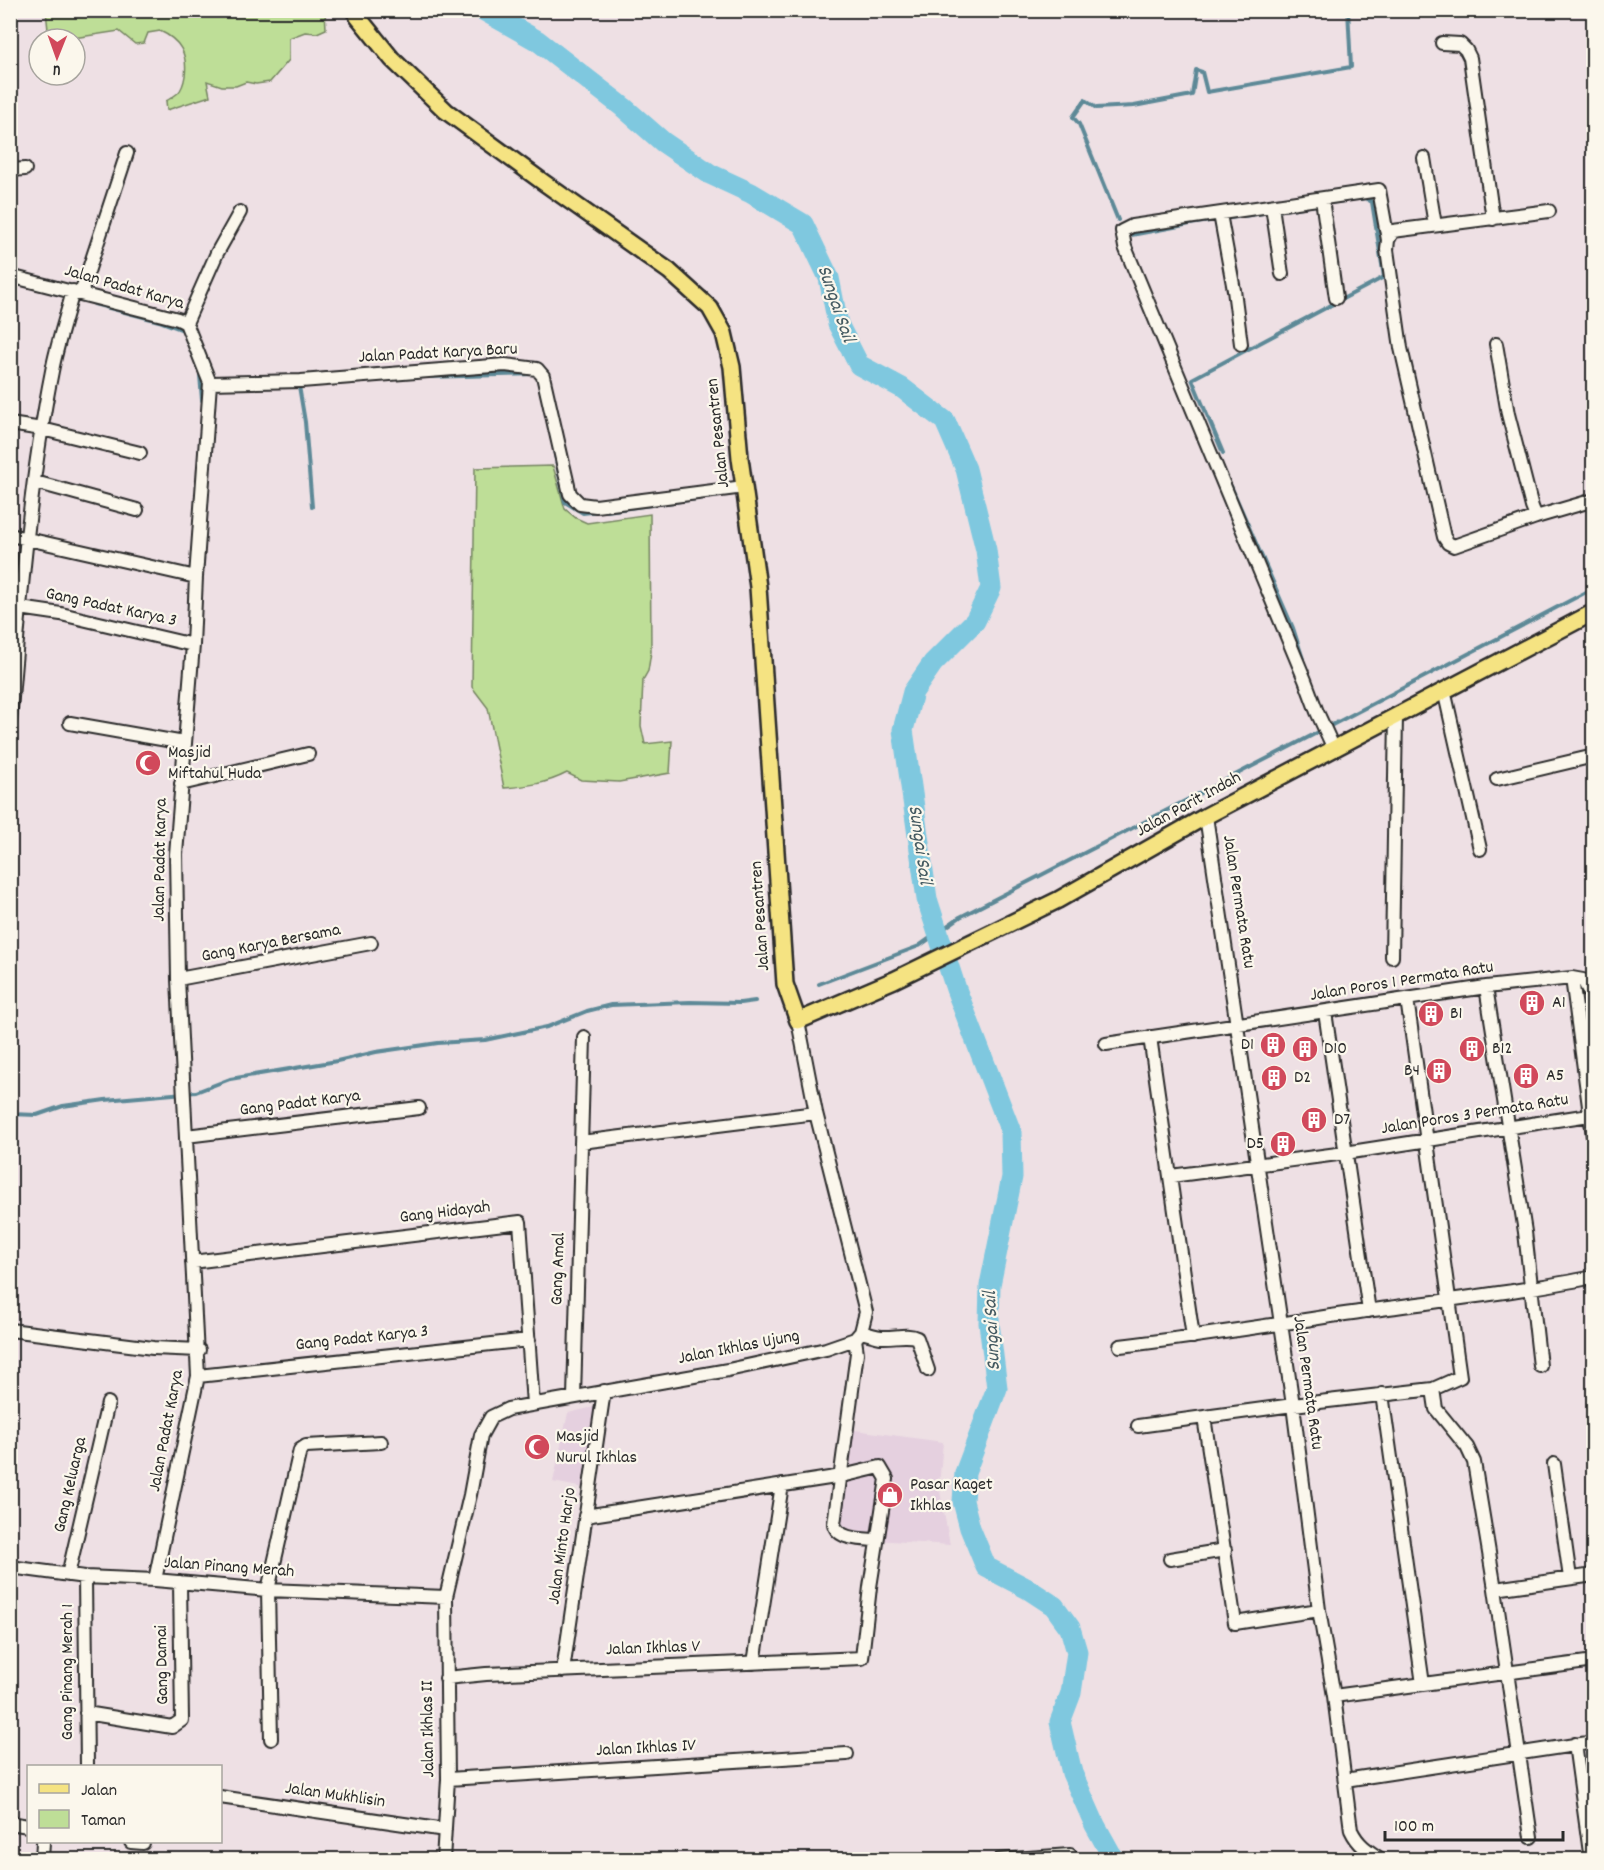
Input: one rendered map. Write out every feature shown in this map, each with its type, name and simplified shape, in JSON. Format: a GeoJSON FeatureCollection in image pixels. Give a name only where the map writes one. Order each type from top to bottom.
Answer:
{"type":"FeatureCollection","features":[{"type":"Feature","properties":{"kind":"main road","name":"Jalan Pesantren"},"geometry":{"type":"LineString","coordinates":[[355,10],[358,17],[392,59],[446,111],[669,271],[710,308],[724,333],[732,367],[744,488],[758,587],[785,984],[798,1021]]}},
{"type":"Feature","properties":{"kind":"main road","name":"Jalan Parit Indah"},"geometry":{"type":"LineString","coordinates":[[798,1021],[894,981],[1058,900],[1332,743],[1396,716],[1593,612]]}},
{"type":"Feature","properties":{"kind":"street"},"geometry":{"type":"LineString","coordinates":[[1442,43],[1460,44],[1470,58],[1494,219]]}},
{"type":"Feature","properties":{"kind":"street"},"geometry":{"type":"LineString","coordinates":[[10,721],[14,641],[52,369],[127,153]]}},
{"type":"Feature","properties":{"kind":"street"},"geometry":{"type":"LineString","coordinates":[[1424,158],[1435,225]]}},
{"type":"Feature","properties":{"kind":"street"},"geometry":{"type":"LineString","coordinates":[[10,170],[25,169]]}},
{"type":"Feature","properties":{"kind":"street"},"geometry":{"type":"LineString","coordinates":[[1332,743],[1317,712],[1122,237],[1123,230],[1127,227],[1379,190],[1388,240],[1387,250],[1401,348],[1446,541],[1454,546],[1593,500]]}},
{"type":"Feature","properties":{"kind":"street"},"geometry":{"type":"LineString","coordinates":[[1322,199],[1336,298]]}},
{"type":"Feature","properties":{"kind":"street"},"geometry":{"type":"LineString","coordinates":[[1272,206],[1282,274]]}},
{"type":"Feature","properties":{"kind":"street"},"geometry":{"type":"LineString","coordinates":[[1388,240],[1394,231],[1549,211]]}},
{"type":"Feature","properties":{"kind":"street"},"geometry":{"type":"LineString","coordinates":[[186,323],[218,253],[240,212]]}},
{"type":"Feature","properties":{"kind":"street"},"geometry":{"type":"LineString","coordinates":[[1220,214],[1241,344]]}},
{"type":"Feature","properties":{"kind":"street","name":"Jalan Padat Karya"},"geometry":{"type":"LineString","coordinates":[[10,276],[77,292],[186,323],[210,383],[193,645],[176,854],[178,979],[192,1262],[199,1350],[198,1376],[155,1580]]}},
{"type":"Feature","properties":{"kind":"street"},"geometry":{"type":"LineString","coordinates":[[1496,344],[1508,414],[1536,517]]}},
{"type":"Feature","properties":{"kind":"street","name":"Jalan Padat Karya Baru"},"geometry":{"type":"LineString","coordinates":[[210,383],[301,381],[505,365],[537,369],[543,376],[570,494],[580,504],[596,506],[744,488]]}},
{"type":"Feature","properties":{"kind":"street"},"geometry":{"type":"LineString","coordinates":[[10,424],[42,429],[140,453]]}},
{"type":"Feature","properties":{"kind":"street"},"geometry":{"type":"LineString","coordinates":[[35,482],[137,510]]}},
{"type":"Feature","properties":{"kind":"street"},"geometry":{"type":"LineString","coordinates":[[10,535],[196,577]]}},
{"type":"Feature","properties":{"kind":"street","name":"Gang Padat Karya 3"},"geometry":{"type":"LineString","coordinates":[[20,608],[193,645]]}},
{"type":"Feature","properties":{"kind":"street"},"geometry":{"type":"LineString","coordinates":[[1444,690],[1480,849]]}},
{"type":"Feature","properties":{"kind":"street"},"geometry":{"type":"LineString","coordinates":[[1392,957],[1396,716]]}},
{"type":"Feature","properties":{"kind":"street"},"geometry":{"type":"LineString","coordinates":[[70,723],[184,743]]}},
{"type":"Feature","properties":{"kind":"street"},"geometry":{"type":"LineString","coordinates":[[181,784],[308,754]]}},
{"type":"Feature","properties":{"kind":"street"},"geometry":{"type":"LineString","coordinates":[[1497,779],[1593,756]]}},
{"type":"Feature","properties":{"kind":"street","name":"Jalan Permata Ratu"},"geometry":{"type":"LineString","coordinates":[[1206,816],[1293,1405],[1319,1610],[1334,1696],[1351,1830],[1356,1842],[1382,1860]]}},
{"type":"Feature","properties":{"kind":"street","name":"Gang Karya Bersama"},"geometry":{"type":"LineString","coordinates":[[178,979],[371,943]]}},
{"type":"Feature","properties":{"kind":"street"},"geometry":{"type":"LineString","coordinates":[[1593,1001],[1583,980],[1572,978],[1593,1144]]}},
{"type":"Feature","properties":{"kind":"street","name":"Jalan Poros 1 Permata Ratu"},"geometry":{"type":"LineString","coordinates":[[1106,1044],[1486,987],[1572,978]]}},
{"type":"Feature","properties":{"kind":"street"},"geometry":{"type":"LineString","coordinates":[[1486,987],[1526,1232],[1540,1366]]}},
{"type":"Feature","properties":{"kind":"street"},"geometry":{"type":"LineString","coordinates":[[1138,1426],[1433,1389],[1460,1377],[1407,999]]}},
{"type":"Feature","properties":{"kind":"street"},"geometry":{"type":"LineString","coordinates":[[1325,1012],[1369,1311]]}},
{"type":"Feature","properties":{"kind":"street"},"geometry":{"type":"LineString","coordinates":[[585,1516],[842,1476],[880,1467],[887,1479],[876,1540],[841,1535],[834,1524],[842,1476],[858,1335],[866,1312],[816,1113],[798,1021]]}},
{"type":"Feature","properties":{"kind":"street","name":"Gang Amal"},"geometry":{"type":"LineString","coordinates":[[574,1397],[584,1037]]}},
{"type":"Feature","properties":{"kind":"street"},"geometry":{"type":"LineString","coordinates":[[1150,1037],[1193,1337]]}},
{"type":"Feature","properties":{"kind":"street","name":"Gang Padat Karya"},"geometry":{"type":"LineString","coordinates":[[186,1136],[418,1108]]}},
{"type":"Feature","properties":{"kind":"street"},"geometry":{"type":"LineString","coordinates":[[581,1142],[816,1113]]}},
{"type":"Feature","properties":{"kind":"street","name":"Jalan Poros 3 Permata Ratu"},"geometry":{"type":"LineString","coordinates":[[1171,1176],[1345,1153],[1589,1115]]}},
{"type":"Feature","properties":{"kind":"street","name":"Gang Hidayah"},"geometry":{"type":"LineString","coordinates":[[192,1262],[520,1222],[533,1404]]}},
{"type":"Feature","properties":{"kind":"street"},"geometry":{"type":"LineString","coordinates":[[1120,1346],[1280,1325],[1449,1299],[1532,1290],[1593,1277]]}},
{"type":"Feature","properties":{"kind":"street"},"geometry":{"type":"LineString","coordinates":[[10,1330],[153,1348],[199,1350]]}},
{"type":"Feature","properties":{"kind":"street"},"geometry":{"type":"LineString","coordinates":[[858,1335],[880,1337],[911,1335],[917,1338],[928,1370]]}},
{"type":"Feature","properties":{"kind":"street","name":"Jalan Ikhlas Ujung"},"geometry":{"type":"LineString","coordinates":[[446,1597],[484,1428],[491,1417],[533,1404],[728,1370],[826,1349],[858,1335]]}},
{"type":"Feature","properties":{"kind":"street","name":"Gang Padat Karya 3"},"geometry":{"type":"LineString","coordinates":[[198,1376],[529,1340]]}},
{"type":"Feature","properties":{"kind":"street"},"geometry":{"type":"LineString","coordinates":[[1433,1389],[1436,1409],[1467,1447],[1474,1462],[1531,1837]]}},
{"type":"Feature","properties":{"kind":"street","name":"Jalan Minto Harjo"},"geometry":{"type":"LineString","coordinates":[[563,1671],[604,1391]]}},
{"type":"Feature","properties":{"kind":"street"},"geometry":{"type":"LineString","coordinates":[[1382,1395],[1423,1684]]}},
{"type":"Feature","properties":{"kind":"street","name":"Gang Keluarga"},"geometry":{"type":"LineString","coordinates":[[68,1575],[108,1403]]}},
{"type":"Feature","properties":{"kind":"street"},"geometry":{"type":"LineString","coordinates":[[1204,1417],[1235,1623],[1319,1610]]}},
{"type":"Feature","properties":{"kind":"street"},"geometry":{"type":"LineString","coordinates":[[271,1739],[268,1590],[300,1450],[306,1446],[381,1442]]}},
{"type":"Feature","properties":{"kind":"street"},"geometry":{"type":"LineString","coordinates":[[1554,1464],[1570,1578]]}},
{"type":"Feature","properties":{"kind":"street"},"geometry":{"type":"LineString","coordinates":[[754,1663],[782,1485]]}},
{"type":"Feature","properties":{"kind":"street","name":"Jalan Ikhlas V"},"geometry":{"type":"LineString","coordinates":[[446,1678],[862,1658],[876,1540]]}},
{"type":"Feature","properties":{"kind":"street"},"geometry":{"type":"LineString","coordinates":[[1170,1559],[1225,1550]]}},
{"type":"Feature","properties":{"kind":"street","name":"Jalan Pinang Merah"},"geometry":{"type":"LineString","coordinates":[[10,1567],[85,1577],[155,1580],[268,1590],[446,1597]]}},
{"type":"Feature","properties":{"kind":"street"},"geometry":{"type":"LineString","coordinates":[[1495,1589],[1593,1575]]}},
{"type":"Feature","properties":{"kind":"street","name":"Gang Pinang Merah 1"},"geometry":{"type":"LineString","coordinates":[[85,1577],[87,1765]]}},
{"type":"Feature","properties":{"kind":"street","name":"Gang Damai"},"geometry":{"type":"LineString","coordinates":[[86,1713],[172,1727],[182,1720],[180,1582]]}},
{"type":"Feature","properties":{"kind":"street","name":"Jalan Ikhlas II"},"geometry":{"type":"LineString","coordinates":[[443,1860],[448,1779],[446,1597]]}},
{"type":"Feature","properties":{"kind":"street"},"geometry":{"type":"LineString","coordinates":[[1334,1696],[1593,1661]]}},
{"type":"Feature","properties":{"kind":"street"},"geometry":{"type":"LineString","coordinates":[[1345,1780],[1593,1742]]}},
{"type":"Feature","properties":{"kind":"street"},"geometry":{"type":"LineString","coordinates":[[1575,1744],[1591,1860]]}},
{"type":"Feature","properties":{"kind":"street","name":"Jalan Ikhlas IV"},"geometry":{"type":"LineString","coordinates":[[448,1779],[846,1754]]}},
{"type":"Feature","properties":{"kind":"street","name":"Jalan Mukhlisin"},"geometry":{"type":"LineString","coordinates":[[222,1797],[445,1830]]}},
{"type":"Feature","properties":{"kind":"street"},"geometry":{"type":"LineString","coordinates":[[10,1823],[27,1826]]}},
{"type":"Feature","properties":{"kind":"street"},"geometry":{"type":"LineString","coordinates":[[42,1860],[43,1843]]}},
{"type":"Feature","properties":{"kind":"street"},"geometry":{"type":"LineString","coordinates":[[999,1860],[1070,1855]]}},
{"type":"Feature","properties":{"kind":"shaded area"},"geometry":{"type":"Polygon","coordinates":[[[598,1406],[584,1488],[553,1482],[568,1413],[598,1406]]]}},
{"type":"Feature","properties":{"kind":"shaded area","name":"Pasar Kaget Ikhlas"},"geometry":{"type":"Polygon","coordinates":[[[848,1429],[943,1442],[939,1486],[950,1545],[841,1535],[837,1504],[848,1429]]]}},
{"type":"Feature","properties":{"kind":"green space"},"geometry":{"type":"Polygon","coordinates":[[[46,11],[325,11],[326,29],[317,33],[305,32],[289,38],[289,60],[270,82],[256,84],[246,82],[236,86],[222,86],[207,81],[210,96],[167,110],[166,101],[174,96],[183,85],[186,68],[184,54],[173,39],[160,31],[148,33],[144,43],[135,44],[119,31],[87,36],[87,27],[48,27],[46,11]]]}},
{"type":"Feature","properties":{"kind":"green space"},"geometry":{"type":"Polygon","coordinates":[[[553,466],[565,509],[576,518],[587,523],[650,514],[651,652],[648,671],[643,680],[641,726],[645,744],[672,741],[670,773],[619,782],[581,780],[567,773],[536,784],[504,788],[488,708],[472,687],[475,468],[553,466]]]}},
{"type":"Feature","properties":{"kind":"waterway","name":"Sungai Sail"},"geometry":{"type":"LineString","coordinates":[[483,10],[538,41],[623,107],[663,142],[710,174],[751,193],[803,224],[829,278],[838,324],[859,365],[902,388],[945,421],[966,469],[986,550],[991,588],[975,621],[933,663],[913,692],[903,730],[927,899],[956,989],[1011,1132],[1012,1177],[990,1285],[989,1323],[997,1388],[965,1473],[963,1501],[970,1528],[986,1567],[1028,1589],[1054,1606],[1070,1628],[1077,1652],[1071,1693],[1060,1722],[1072,1773],[1095,1825],[1116,1860]]}},
{"type":"Feature","properties":{"kind":"waterway"},"geometry":{"type":"LineString","coordinates":[[1118,220],[1079,124],[1073,117],[1085,100],[1096,108],[1134,106],[1192,95],[1196,70],[1202,72],[1207,92],[1351,67],[1348,10]]}},
{"type":"Feature","properties":{"kind":"waterway"},"geometry":{"type":"LineString","coordinates":[[1223,453],[1192,379],[1384,277],[1372,202],[1365,198],[1360,199]]}},
{"type":"Feature","properties":{"kind":"waterway"},"geometry":{"type":"LineString","coordinates":[[1126,236],[1343,201]]}},
{"type":"Feature","properties":{"kind":"waterway"},"geometry":{"type":"LineString","coordinates":[[94,304],[159,321],[183,330],[185,334]]}},
{"type":"Feature","properties":{"kind":"waterway"},"geometry":{"type":"LineString","coordinates":[[200,374],[202,400]]}},
{"type":"Feature","properties":{"kind":"waterway"},"geometry":{"type":"LineString","coordinates":[[428,377],[535,374]]}},
{"type":"Feature","properties":{"kind":"waterway"},"geometry":{"type":"LineString","coordinates":[[299,386],[305,422],[312,507]]}},
{"type":"Feature","properties":{"kind":"waterway"},"geometry":{"type":"LineString","coordinates":[[554,450],[565,502],[583,513],[599,511]]}},
{"type":"Feature","properties":{"kind":"waterway"},"geometry":{"type":"LineString","coordinates":[[1231,486],[1293,628],[1303,659]]}},
{"type":"Feature","properties":{"kind":"waterway"},"geometry":{"type":"LineString","coordinates":[[607,511],[718,496]]}},
{"type":"Feature","properties":{"kind":"waterway"},"geometry":{"type":"LineString","coordinates":[[819,984],[919,946],[960,917],[1594,588]]}},
{"type":"Feature","properties":{"kind":"waterway"},"geometry":{"type":"LineString","coordinates":[[10,1114],[37,1115],[63,1106],[196,1092],[230,1079],[376,1052],[438,1043],[485,1040],[547,1027],[587,1011],[611,1005],[755,1001]]}},
{"type":"Feature","properties":{"kind":"place","name":"Masjid Miftahul Huda"},"geometry":{"type":"Point","coordinates":[148,763]}},
{"type":"Feature","properties":{"kind":"place","name":"A1"},"geometry":{"type":"Point","coordinates":[1532,1003]}},
{"type":"Feature","properties":{"kind":"place","name":"B1"},"geometry":{"type":"Point","coordinates":[1431,1014]}},
{"type":"Feature","properties":{"kind":"place","name":"D1"},"geometry":{"type":"Point","coordinates":[1273,1045]}},
{"type":"Feature","properties":{"kind":"place","name":"D10"},"geometry":{"type":"Point","coordinates":[1305,1049]}},
{"type":"Feature","properties":{"kind":"place","name":"B12"},"geometry":{"type":"Point","coordinates":[1472,1049]}},
{"type":"Feature","properties":{"kind":"place","name":"B4"},"geometry":{"type":"Point","coordinates":[1439,1071]}},
{"type":"Feature","properties":{"kind":"place","name":"A5"},"geometry":{"type":"Point","coordinates":[1526,1076]}},
{"type":"Feature","properties":{"kind":"place","name":"D2"},"geometry":{"type":"Point","coordinates":[1274,1078]}},
{"type":"Feature","properties":{"kind":"place","name":"D7"},"geometry":{"type":"Point","coordinates":[1314,1120]}},
{"type":"Feature","properties":{"kind":"place","name":"D5"},"geometry":{"type":"Point","coordinates":[1283,1144]}},
{"type":"Feature","properties":{"kind":"place","name":"Masjid Nurul Ikhlas"},"geometry":{"type":"Point","coordinates":[537,1447]}},
{"type":"Feature","properties":{"kind":"place","name":"Pasar Kaget Ikhlas"},"geometry":{"type":"Point","coordinates":[890,1495]}}]}
